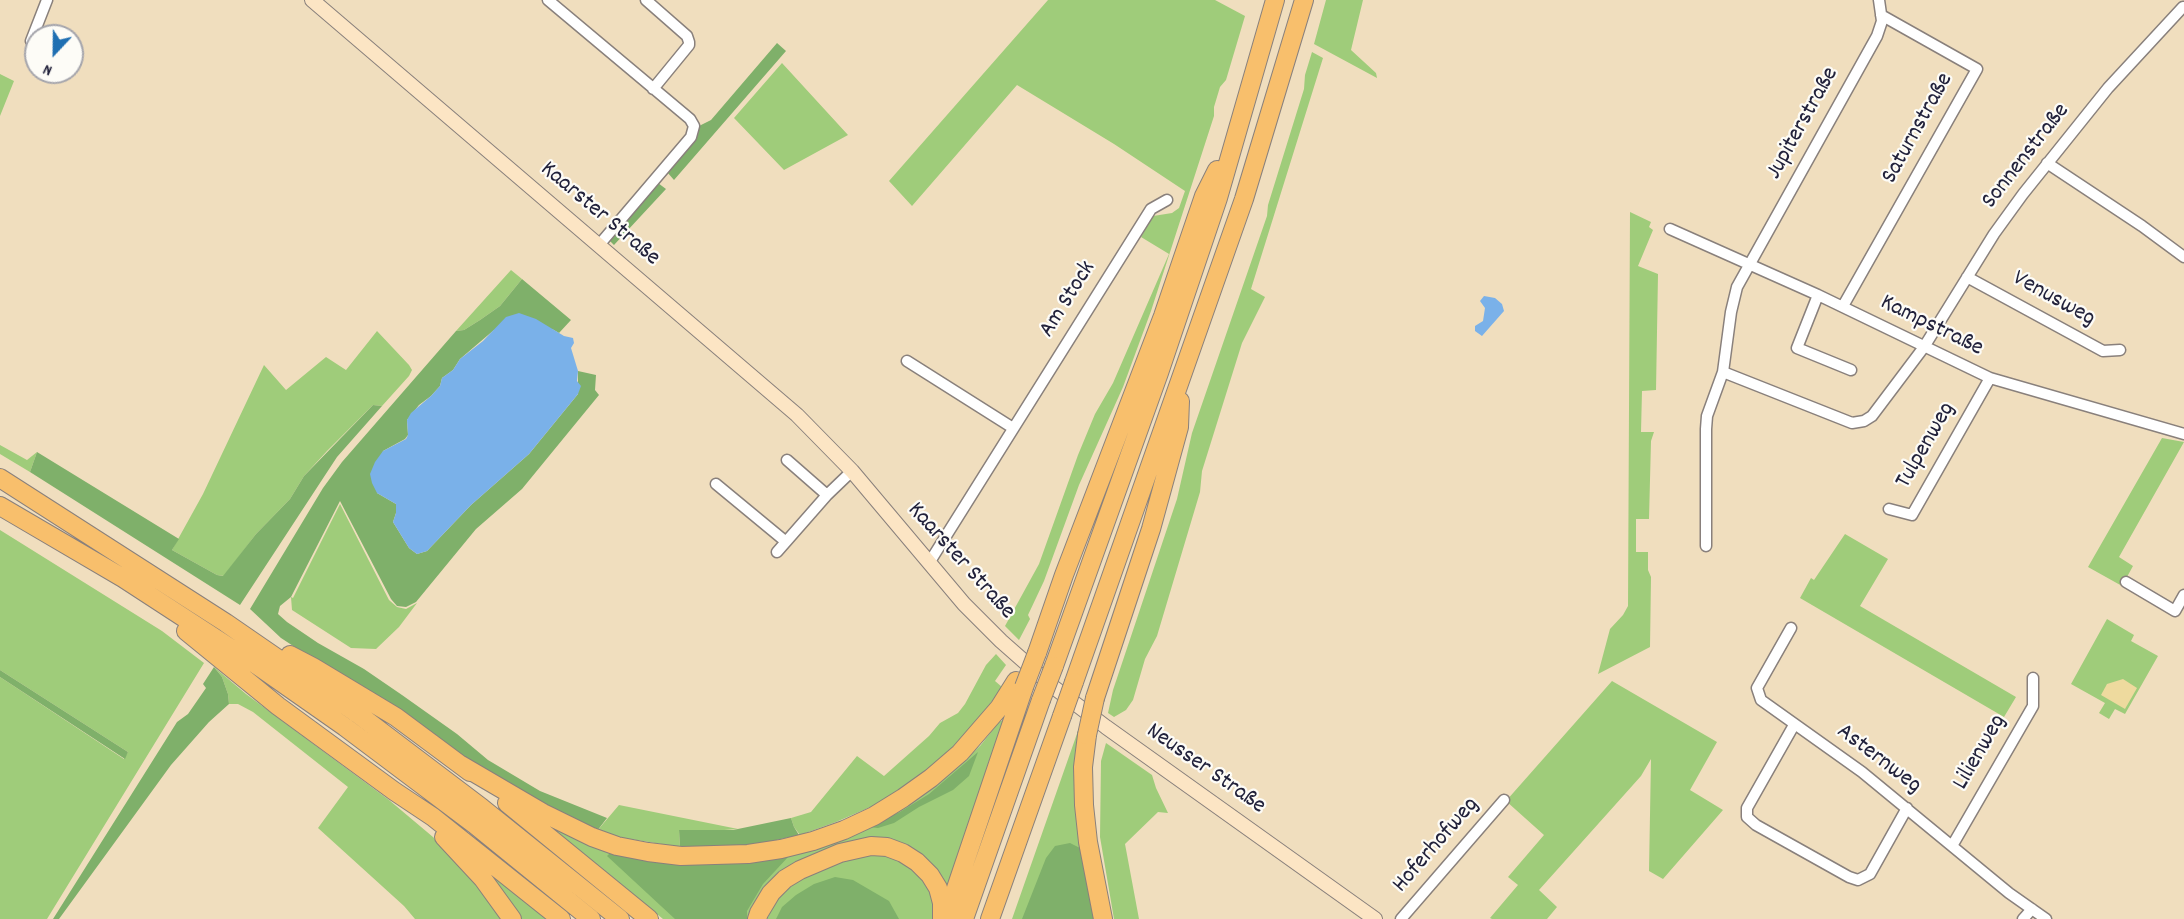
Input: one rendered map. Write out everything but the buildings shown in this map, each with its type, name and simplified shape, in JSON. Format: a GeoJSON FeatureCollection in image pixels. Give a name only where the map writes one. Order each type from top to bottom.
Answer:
{"type":"FeatureCollection","features":[{"type":"Feature","properties":{"kind":"highway"},"geometry":{"type":"LineString","coordinates":[[990,919],[1244,199],[1304,0]]}},
{"type":"Feature","properties":{"kind":"highway"},"geometry":{"type":"LineString","coordinates":[[964,919],[1159,373],[1218,198],[1274,5]]}},
{"type":"Feature","properties":{"kind":"highway"},"geometry":{"type":"LineString","coordinates":[[944,919],[1020,684],[1027,651],[1064,575],[1163,316],[1204,196],[1242,117]]}},
{"type":"Feature","properties":{"kind":"highway"},"geometry":{"type":"LineString","coordinates":[[1103,919],[1088,842],[1084,805],[1083,767],[1087,735],[1095,699],[1151,529],[1179,427],[1181,381]]}},
{"type":"Feature","properties":{"kind":"highway"},"geometry":{"type":"LineString","coordinates":[[0,478],[226,623],[358,714],[482,808],[620,919]]}},
{"type":"Feature","properties":{"kind":"highway"},"geometry":{"type":"LineString","coordinates":[[0,506],[123,578],[255,664],[345,727],[474,824],[591,919]]}},
{"type":"Feature","properties":{"kind":"highway"},"geometry":{"type":"LineString","coordinates":[[123,578],[278,706],[432,817],[561,919]]}},
{"type":"Feature","properties":{"kind":"highway"},"geometry":{"type":"LineString","coordinates":[[226,623],[313,667],[396,717],[461,765],[649,919]]}},
{"type":"Feature","properties":{"kind":"highway"},"geometry":{"type":"LineString","coordinates":[[461,765],[569,827],[617,846],[681,856],[726,856],[781,849],[844,830],[874,816],[912,792],[931,778],[973,739],[1020,684]]}},
{"type":"Feature","properties":{"kind":"highway"},"geometry":{"type":"LineString","coordinates":[[394,791],[454,847],[483,879],[513,919]]}},
{"type":"Feature","properties":{"kind":"highway"},"geometry":{"type":"LineString","coordinates":[[757,919],[771,893],[785,879],[840,853],[871,846],[895,850],[917,862],[930,874],[938,888],[944,919]]}},
{"type":"Feature","properties":{"kind":"main road","name":"Kaarster Straße"},"geometry":{"type":"LineString","coordinates":[[312,0],[761,382],[852,471],[964,604],[1027,651]]}},
{"type":"Feature","properties":{"kind":"main road","name":"Neusser Straße"},"geometry":{"type":"LineString","coordinates":[[1027,651],[1052,686],[1375,919]]}},
{"type":"Feature","properties":{"kind":"street"},"geometry":{"type":"LineString","coordinates":[[38,24],[47,0]]}},
{"type":"Feature","properties":{"kind":"street"},"geometry":{"type":"LineString","coordinates":[[548,0],[693,123],[694,131],[691,137],[599,245]]}},
{"type":"Feature","properties":{"kind":"street"},"geometry":{"type":"LineString","coordinates":[[646,0],[687,36],[689,42],[689,45],[653,89]]}},
{"type":"Feature","properties":{"kind":"street","name":"Jupiterstraße"},"geometry":{"type":"LineString","coordinates":[[1706,546],[1707,416],[1723,372],[1733,300],[1737,287],[1877,36],[1881,27],[1879,0]]}},
{"type":"Feature","properties":{"kind":"street","name":"Sonnenstraße"},"geometry":{"type":"LineString","coordinates":[[1723,372],[1852,423],[1864,421],[1872,416],[1924,347],[1994,234],[2108,88],[2181,5]]}},
{"type":"Feature","properties":{"kind":"street","name":"Saturnstraße"},"geometry":{"type":"LineString","coordinates":[[1843,306],[1977,69],[1881,15]]}},
{"type":"Feature","properties":{"kind":"street"},"geometry":{"type":"LineString","coordinates":[[2047,164],[2142,226],[2184,257]]}},
{"type":"Feature","properties":{"kind":"street","name":"Am Stock"},"geometry":{"type":"LineString","coordinates":[[929,563],[1151,209],[1167,200]]}},
{"type":"Feature","properties":{"kind":"street","name":"Kampstraße"},"geometry":{"type":"LineString","coordinates":[[1670,229],[1843,306],[1990,378],[2184,434]]}},
{"type":"Feature","properties":{"kind":"street","name":"Venusweg"},"geometry":{"type":"LineString","coordinates":[[1967,277],[2103,351],[2120,350]]}},
{"type":"Feature","properties":{"kind":"street"},"geometry":{"type":"LineString","coordinates":[[1818,295],[1797,348],[1851,370]]}},
{"type":"Feature","properties":{"kind":"street"},"geometry":{"type":"LineString","coordinates":[[907,361],[1014,428]]}},
{"type":"Feature","properties":{"kind":"street","name":"Tulpenweg"},"geometry":{"type":"LineString","coordinates":[[1889,509],[1912,515],[1990,378]]}},
{"type":"Feature","properties":{"kind":"street"},"geometry":{"type":"LineString","coordinates":[[787,460],[826,495]]}},
{"type":"Feature","properties":{"kind":"street"},"geometry":{"type":"LineString","coordinates":[[777,552],[826,495],[852,471]]}},
{"type":"Feature","properties":{"kind":"street"},"geometry":{"type":"LineString","coordinates":[[716,484],[785,542]]}},
{"type":"Feature","properties":{"kind":"street"},"geometry":{"type":"LineString","coordinates":[[2126,582],[2175,611],[2184,595]]}},
{"type":"Feature","properties":{"kind":"street","name":"Asternweg"},"geometry":{"type":"LineString","coordinates":[[1791,628],[1757,688],[1761,700],[1851,764],[2009,893],[2046,919]]}},
{"type":"Feature","properties":{"kind":"street","name":"Lilienweg"},"geometry":{"type":"LineString","coordinates":[[1952,846],[2032,706],[2033,678]]}},
{"type":"Feature","properties":{"kind":"street"},"geometry":{"type":"LineString","coordinates":[[1794,724],[1747,808],[1748,817],[1756,825],[1858,880],[1870,874],[1907,808]]}},
{"type":"Feature","properties":{"kind":"street","name":"Hoferhofweg"},"geometry":{"type":"LineString","coordinates":[[1401,919],[1504,800]]}},
{"type":"Feature","properties":{"kind":"street"},"geometry":{"type":"LineString","coordinates":[[2023,919],[2032,909]]}},
{"type":"Feature","properties":{"kind":"green space"},"geometry":{"type":"Polygon","coordinates":[[[1048,0],[1215,0],[1245,16],[1226,80],[1220,87],[1214,107],[1214,116],[1151,311],[1123,387],[1079,485],[1044,581],[1028,615],[1030,619],[1019,640],[1005,626],[1039,564],[1095,414],[1113,383],[1169,254],[1141,237],[1147,226],[1143,224],[1147,217],[1172,213],[1179,208],[1185,191],[1114,144],[1017,85],[912,206],[889,181],[1048,0]]]}},
{"type":"Feature","properties":{"kind":"green space"},"geometry":{"type":"Polygon","coordinates":[[[1326,0],[1363,0],[1351,50],[1376,73],[1377,78],[1314,44],[1326,0]]]}},
{"type":"Feature","properties":{"kind":"green space"},"geometry":{"type":"Polygon","coordinates":[[[777,43],[786,51],[674,180],[667,172],[693,143],[698,135],[699,126],[711,120],[777,43]]]}},
{"type":"Feature","properties":{"kind":"green space"},"geometry":{"type":"Polygon","coordinates":[[[1312,52],[1323,58],[1251,289],[1265,297],[1242,343],[1202,471],[1200,492],[1157,636],[1145,659],[1133,700],[1126,710],[1114,717],[1108,713],[1113,690],[1177,499],[1192,433],[1267,216],[1268,205],[1304,89],[1305,75],[1312,52]]]}},
{"type":"Feature","properties":{"kind":"green space"},"geometry":{"type":"Polygon","coordinates":[[[782,63],[848,135],[784,170],[734,118],[782,63]]]}},
{"type":"Feature","properties":{"kind":"green space"},"geometry":{"type":"Polygon","coordinates":[[[0,74],[14,81],[0,116],[0,74]]]}},
{"type":"Feature","properties":{"kind":"green space"},"geometry":{"type":"Polygon","coordinates":[[[658,183],[666,189],[614,245],[608,239],[658,183]]]}},
{"type":"Feature","properties":{"kind":"green space"},"geometry":{"type":"Polygon","coordinates":[[[1630,212],[1651,222],[1649,227],[1653,230],[1638,266],[1658,274],[1656,390],[1642,391],[1641,432],[1654,432],[1651,441],[1649,519],[1636,519],[1636,552],[1648,552],[1648,570],[1651,577],[1650,647],[1598,674],[1610,629],[1628,606],[1630,212]]]}},
{"type":"Feature","properties":{"kind":"green space"},"geometry":{"type":"Polygon","coordinates":[[[511,270],[522,279],[500,306],[464,330],[456,331],[511,270]]]}},
{"type":"Feature","properties":{"kind":"green space"},"geometry":{"type":"Polygon","coordinates":[[[522,279],[571,320],[559,333],[552,329],[494,330],[460,359],[453,370],[442,378],[440,386],[419,405],[407,420],[408,435],[405,439],[383,451],[377,493],[396,504],[393,522],[409,548],[417,554],[427,551],[471,505],[529,454],[578,394],[578,371],[596,375],[595,390],[599,395],[522,489],[476,529],[416,602],[406,607],[397,606],[391,599],[340,501],[291,597],[280,606],[278,614],[318,643],[364,669],[402,695],[457,734],[488,760],[540,791],[607,818],[597,831],[527,799],[281,638],[250,609],[323,488],[342,462],[456,331],[464,330],[500,306],[522,279]]]}},
{"type":"Feature","properties":{"kind":"green space"},"geometry":{"type":"Polygon","coordinates":[[[377,331],[409,365],[412,370],[409,376],[382,406],[373,405],[327,451],[304,476],[290,499],[256,534],[224,576],[217,575],[172,550],[203,494],[264,365],[286,390],[326,357],[346,370],[377,331]]]}},
{"type":"Feature","properties":{"kind":"green space"},"geometry":{"type":"Polygon","coordinates":[[[373,405],[382,406],[337,457],[240,605],[30,472],[37,452],[179,539],[172,550],[217,575],[223,576],[256,534],[290,499],[304,476],[373,405]]]}},
{"type":"Feature","properties":{"kind":"green space"},"geometry":{"type":"Polygon","coordinates":[[[2162,438],[2184,442],[2119,557],[2133,566],[2122,586],[2088,567],[2162,438]]]}},
{"type":"Feature","properties":{"kind":"green space"},"geometry":{"type":"Polygon","coordinates":[[[0,445],[27,460],[37,452],[30,472],[0,454],[0,445]]]}},
{"type":"Feature","properties":{"kind":"green space"},"geometry":{"type":"Polygon","coordinates":[[[340,504],[389,600],[397,607],[406,609],[417,603],[399,627],[376,649],[351,648],[292,610],[291,597],[293,598],[340,504]]]}},
{"type":"Feature","properties":{"kind":"green space"},"geometry":{"type":"Polygon","coordinates":[[[0,530],[162,631],[204,663],[47,919],[0,919],[0,677],[124,759],[128,752],[0,670],[0,530]]]}},
{"type":"Feature","properties":{"kind":"green space"},"geometry":{"type":"Polygon","coordinates":[[[1845,534],[1888,559],[1860,606],[2016,697],[2004,717],[1800,598],[1811,578],[1814,580],[1845,534]]]}},
{"type":"Feature","properties":{"kind":"green space"},"geometry":{"type":"Polygon","coordinates":[[[2107,619],[2134,635],[2131,641],[2158,656],[2125,714],[2115,709],[2109,719],[2099,713],[2105,703],[2071,684],[2107,619]]]}},
{"type":"Feature","properties":{"kind":"green space"},"geometry":{"type":"Polygon","coordinates":[[[996,654],[1006,665],[995,681],[1002,687],[973,728],[947,753],[913,781],[875,805],[800,835],[791,818],[811,812],[857,756],[884,776],[929,736],[940,723],[958,713],[986,665],[996,654]]]}},
{"type":"Feature","properties":{"kind":"green space"},"geometry":{"type":"Polygon","coordinates":[[[214,667],[246,694],[389,800],[433,837],[468,873],[504,919],[415,919],[404,906],[318,828],[348,787],[253,712],[238,704],[229,704],[222,677],[214,667]]]}},
{"type":"Feature","properties":{"kind":"green space"},"geometry":{"type":"Polygon","coordinates":[[[214,667],[222,677],[229,704],[209,722],[171,765],[59,919],[53,919],[177,722],[188,714],[206,688],[203,684],[214,667]]]}},
{"type":"Feature","properties":{"kind":"green space"},"geometry":{"type":"Polygon","coordinates":[[[0,670],[128,752],[125,759],[0,677],[0,670]]]}},
{"type":"Feature","properties":{"kind":"green space"},"geometry":{"type":"Polygon","coordinates":[[[1612,681],[1717,742],[1690,790],[1723,810],[1663,879],[1649,871],[1651,759],[1641,776],[1539,890],[1557,907],[1547,919],[1490,918],[1518,885],[1508,877],[1544,835],[1506,801],[1612,681]]]}},
{"type":"Feature","properties":{"kind":"green space"},"geometry":{"type":"Polygon","coordinates":[[[1005,719],[989,761],[947,895],[921,855],[828,850],[753,919],[663,919],[556,831],[557,828],[610,848],[790,852],[965,760],[980,746],[999,722],[1005,719]]]}},
{"type":"Feature","properties":{"kind":"green space"},"geometry":{"type":"Polygon","coordinates":[[[1079,728],[1083,728],[1099,919],[1012,919],[1079,728]]]}},
{"type":"Feature","properties":{"kind":"green space"},"geometry":{"type":"Polygon","coordinates":[[[1106,743],[1152,775],[1168,813],[1158,812],[1125,844],[1139,919],[1114,919],[1100,837],[1101,761],[1106,743]]]}},
{"type":"Feature","properties":{"kind":"green space"},"geometry":{"type":"Polygon","coordinates":[[[978,752],[969,776],[953,790],[894,823],[878,828],[867,827],[900,812],[929,794],[978,752]]]}},
{"type":"Feature","properties":{"kind":"green space"},"geometry":{"type":"Polygon","coordinates":[[[619,805],[738,829],[697,832],[679,830],[680,847],[597,831],[619,805]]]}},
{"type":"Feature","properties":{"kind":"green space"},"geometry":{"type":"Polygon","coordinates":[[[791,818],[799,835],[745,847],[680,847],[679,830],[733,830],[791,818]]]}},
{"type":"Feature","properties":{"kind":"green space"},"geometry":{"type":"Polygon","coordinates":[[[1070,843],[1082,849],[1098,919],[1022,919],[1046,858],[1055,846],[1070,843]]]}},
{"type":"Feature","properties":{"kind":"green space"},"geometry":{"type":"Polygon","coordinates":[[[612,851],[695,863],[729,864],[789,856],[763,884],[747,911],[747,919],[675,919],[607,856],[612,851]]]}},
{"type":"Feature","properties":{"kind":"green space"},"geometry":{"type":"Polygon","coordinates":[[[866,855],[886,855],[901,861],[917,872],[932,895],[935,919],[767,919],[776,900],[797,881],[840,860],[866,855]]]}},
{"type":"Feature","properties":{"kind":"green space"},"geometry":{"type":"Polygon","coordinates":[[[473,859],[549,919],[518,919],[473,859]]]}},
{"type":"Feature","properties":{"kind":"green space"},"geometry":{"type":"Polygon","coordinates":[[[835,877],[853,880],[889,901],[899,919],[776,919],[782,907],[796,895],[814,884],[835,877]]]}},
{"type":"Feature","properties":{"kind":"sand"},"geometry":{"type":"Polygon","coordinates":[[[2123,679],[2137,688],[2125,709],[2101,695],[2107,684],[2123,679]]]}},
{"type":"Feature","properties":{"kind":"water"},"geometry":{"type":"Polygon","coordinates":[[[1484,296],[1495,298],[1502,304],[1504,311],[1482,336],[1475,331],[1475,326],[1483,321],[1485,308],[1480,301],[1484,296]]]}},
{"type":"Feature","properties":{"kind":"water"},"geometry":{"type":"Polygon","coordinates":[[[519,313],[536,319],[564,336],[573,338],[574,343],[571,348],[578,371],[577,381],[581,386],[578,394],[529,454],[471,505],[427,551],[417,554],[409,548],[393,522],[396,504],[377,493],[372,483],[370,474],[375,462],[383,451],[406,439],[407,420],[411,413],[431,396],[440,386],[442,378],[453,370],[460,359],[483,341],[506,317],[519,313]]]}}]}
